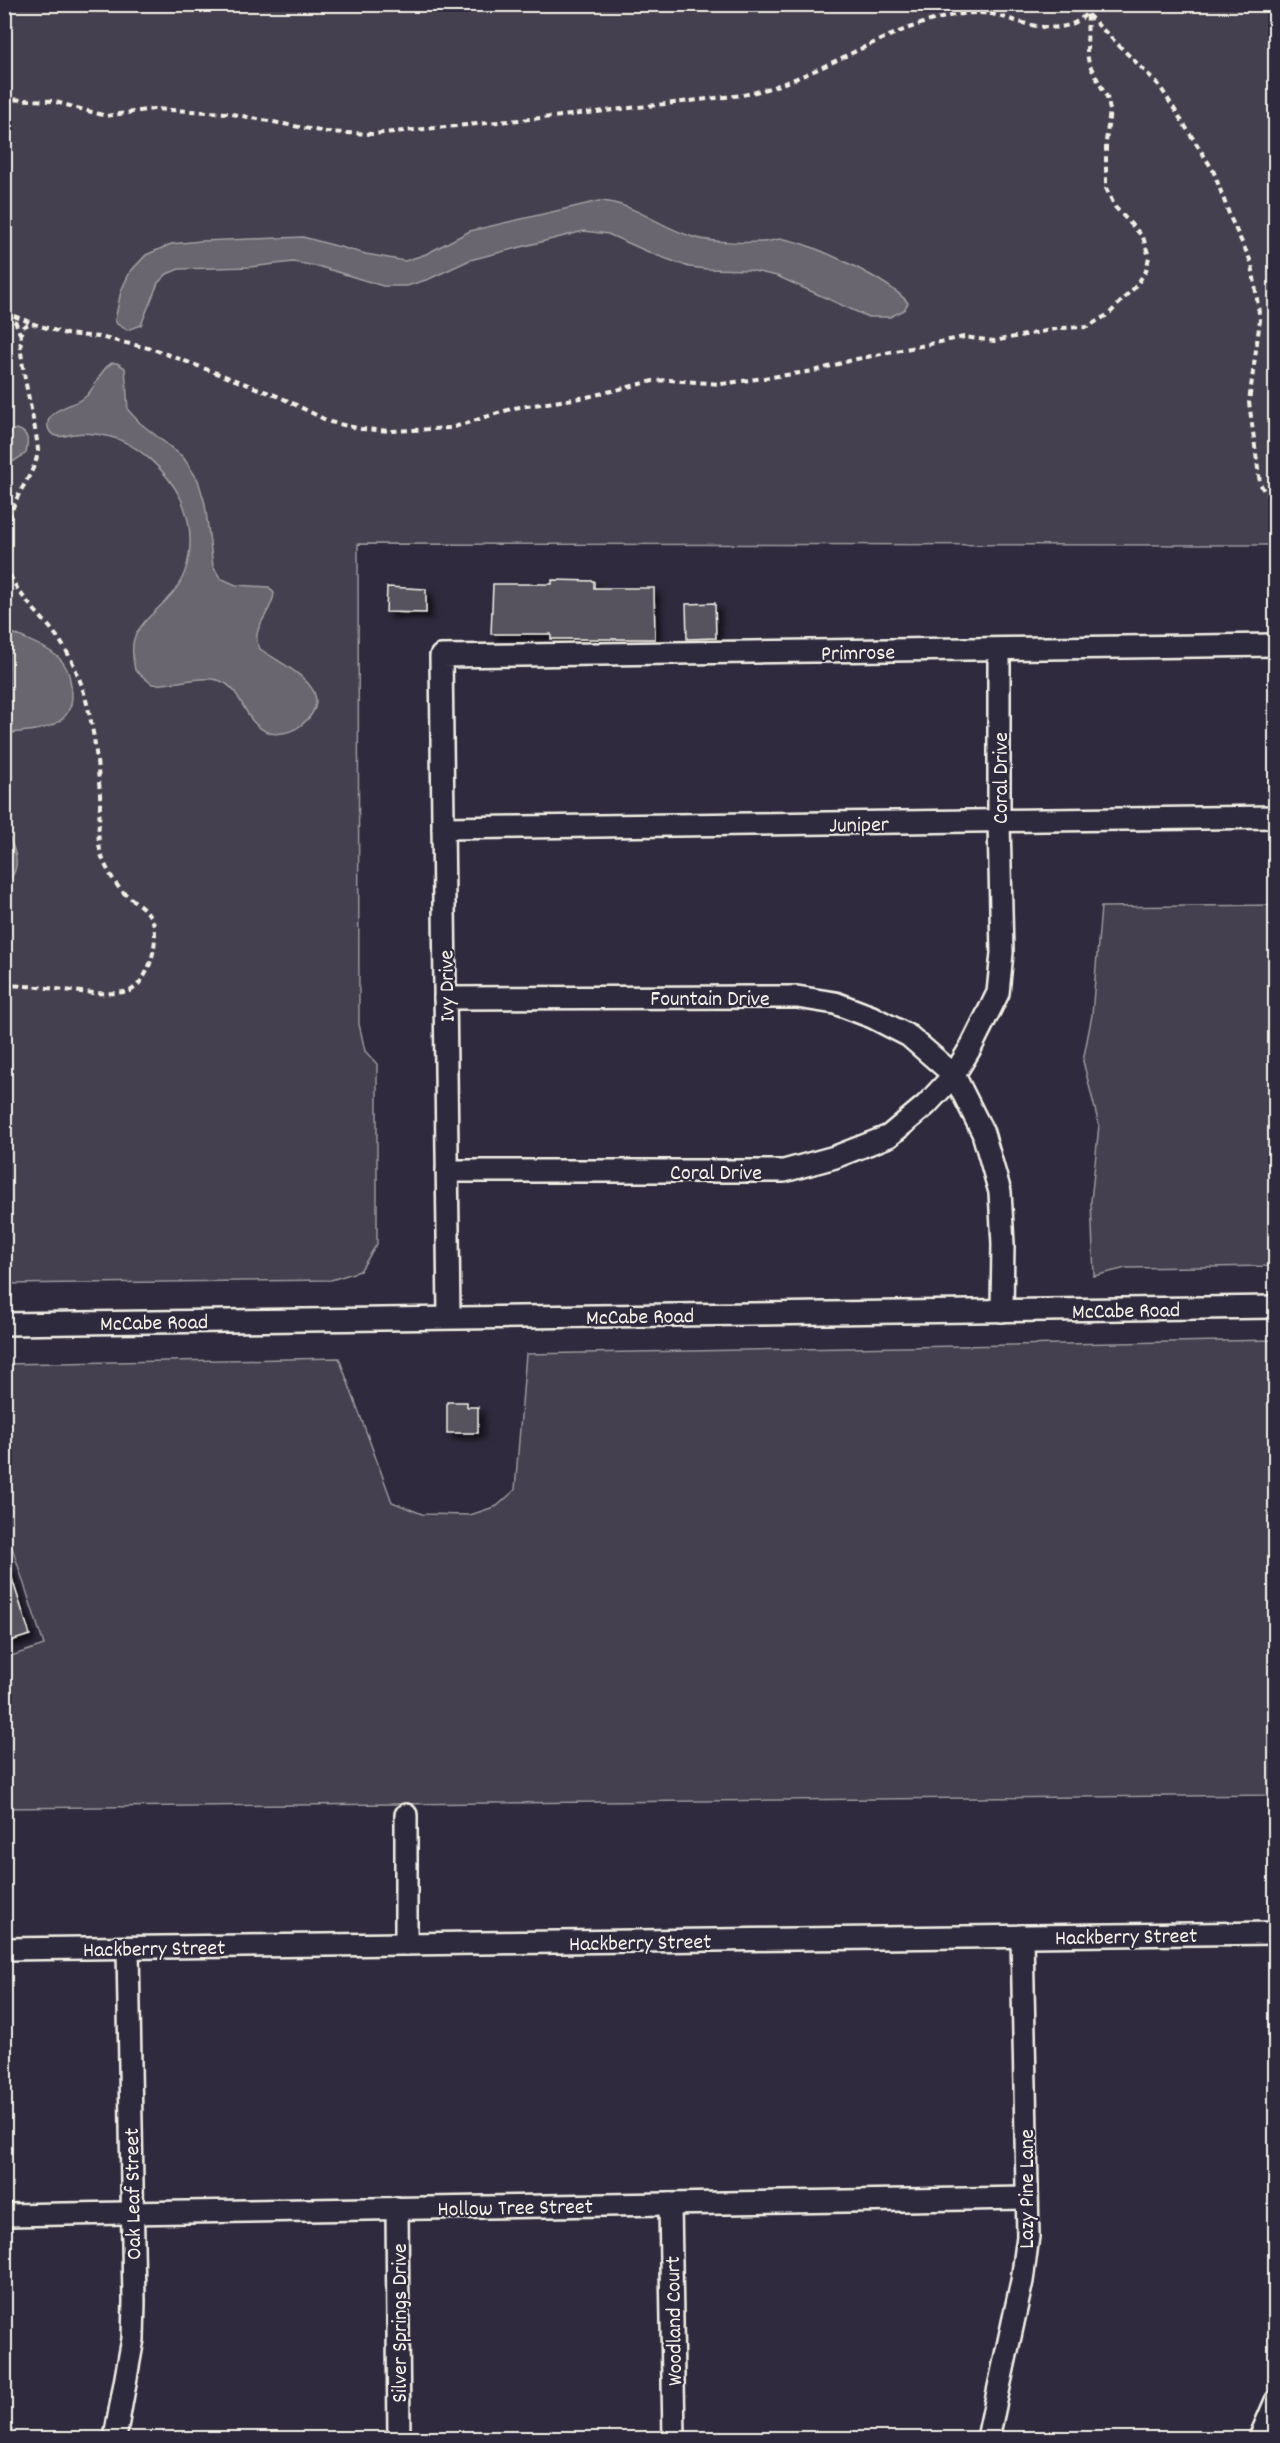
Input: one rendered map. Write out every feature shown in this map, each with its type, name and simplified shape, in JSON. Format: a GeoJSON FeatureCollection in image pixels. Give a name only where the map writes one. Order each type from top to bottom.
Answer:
{"type":"FeatureCollection","features":[{"type":"Feature","properties":{"kind":"street","name":"Primrose"},"geometry":{"type":"LineString","coordinates":[[441,656],[1275,645]]}},
{"type":"Feature","properties":{"kind":"street","name":"Coral Drive"},"geometry":{"type":"LineString","coordinates":[[447,1171],[784,1171],[835,1157],[889,1136],[926,1105],[954,1075],[998,993],[1002,953],[999,649]]}},
{"type":"Feature","properties":{"kind":"street","name":"Ivy Drive"},"geometry":{"type":"LineString","coordinates":[[441,656],[449,1317]]}},
{"type":"Feature","properties":{"kind":"street","name":"Juniper"},"geometry":{"type":"LineString","coordinates":[[443,828],[1275,817]]}},
{"type":"Feature","properties":{"kind":"street","name":"Fountain Drive"},"geometry":{"type":"LineString","coordinates":[[445,998],[797,997],[835,1003],[872,1017],[909,1036],[954,1075]]}},
{"type":"Feature","properties":{"kind":"street"},"geometry":{"type":"LineString","coordinates":[[954,1075],[983,1133],[1000,1192],[1003,1244],[1002,1311]]}},
{"type":"Feature","properties":{"kind":"street","name":"McCabe Road"},"geometry":{"type":"LineString","coordinates":[[4,1324],[1275,1307]]}},
{"type":"Feature","properties":{"kind":"street"},"geometry":{"type":"LineString","coordinates":[[406,1815],[406,1944]]}},
{"type":"Feature","properties":{"kind":"street","name":"Hackberry Street"},"geometry":{"type":"LineString","coordinates":[[4,1949],[1275,1933]]}},
{"type":"Feature","properties":{"kind":"street","name":"Lazy Pine Lane"},"geometry":{"type":"LineString","coordinates":[[987,2439],[1022,2281],[1028,2236],[1022,1936]]}},
{"type":"Feature","properties":{"kind":"street","name":"Oak Leaf Street"},"geometry":{"type":"LineString","coordinates":[[115,2439],[133,2339],[128,1948]]}},
{"type":"Feature","properties":{"kind":"street","name":"Hollow Tree Street"},"geometry":{"type":"LineString","coordinates":[[4,2215],[1026,2198]]}},
{"type":"Feature","properties":{"kind":"street","name":"Woodland Court"},"geometry":{"type":"LineString","coordinates":[[670,2204],[674,2439]]}},
{"type":"Feature","properties":{"kind":"street","name":"Silver Springs Drive"},"geometry":{"type":"LineString","coordinates":[[397,2208],[399,2439]]}},
{"type":"Feature","properties":{"kind":"street"},"geometry":{"type":"LineString","coordinates":[[1260,2439],[1275,2401]]}},
{"type":"Feature","properties":{"kind":"path"},"geometry":{"type":"LineString","coordinates":[[4,312],[66,334],[153,349],[280,397],[330,422],[361,429],[392,431],[451,428],[514,408],[587,397],[653,381],[721,384],[814,371],[852,360],[964,336],[994,341],[1061,328],[1087,327],[1109,314],[1136,286],[1146,271],[1149,257],[1143,237],[1115,207],[1106,188],[1106,142],[1110,110],[1107,97],[1089,64],[1088,4]]}},
{"type":"Feature","properties":{"kind":"path"},"geometry":{"type":"LineString","coordinates":[[4,99],[52,101],[106,116],[153,109],[227,113],[325,132],[372,134],[562,116],[742,95],[769,88],[903,29],[941,18],[969,13],[986,13],[1027,25],[1051,27],[1076,21],[1087,12]]}},
{"type":"Feature","properties":{"kind":"path"},"geometry":{"type":"LineString","coordinates":[[1087,12],[1096,24],[1159,85],[1178,118],[1205,156],[1252,264],[1260,320],[1249,402],[1260,483],[1264,491],[1275,502]]}},
{"type":"Feature","properties":{"kind":"path"},"geometry":{"type":"LineString","coordinates":[[4,312],[16,323],[20,335],[38,451],[36,462],[14,504],[9,520],[6,537],[7,565],[18,589],[60,641],[77,672],[86,702],[98,775],[102,856],[121,890],[149,914],[153,923],[154,940],[152,955],[144,976],[130,991],[95,992],[34,986],[4,986]]}},
{"type":"Feature","properties":{"kind":"path"},"geometry":{"type":"LineString","coordinates":[[20,335],[27,324],[36,324]]}},
{"type":"Feature","properties":{"kind":"shaded area"},"geometry":{"type":"Polygon","coordinates":[[[4,5],[1275,5],[1275,545],[358,544],[359,1024],[365,1051],[377,1064],[377,1244],[360,1271],[331,1280],[5,1284],[4,5]]]}},
{"type":"Feature","properties":{"kind":"shaded area"},"geometry":{"type":"Polygon","coordinates":[[[599,201],[624,206],[672,229],[703,239],[763,242],[783,239],[812,247],[869,274],[899,294],[908,303],[904,310],[890,317],[868,317],[777,276],[749,270],[689,267],[608,234],[584,231],[470,260],[429,279],[407,286],[383,286],[321,267],[293,262],[250,267],[179,269],[167,274],[158,283],[141,325],[127,330],[115,320],[121,291],[130,272],[146,255],[171,244],[303,237],[366,254],[405,261],[426,254],[470,231],[599,201]]]}},
{"type":"Feature","properties":{"kind":"shaded area"},"geometry":{"type":"Polygon","coordinates":[[[112,363],[125,368],[128,410],[140,423],[183,457],[198,480],[205,504],[213,566],[220,578],[236,585],[269,587],[274,593],[270,607],[259,628],[257,642],[260,649],[296,672],[306,682],[314,691],[316,702],[312,714],[293,730],[274,734],[260,728],[247,713],[231,687],[223,682],[197,679],[152,684],[135,670],[134,639],[145,622],[177,587],[187,563],[190,537],[186,511],[168,479],[140,451],[118,439],[107,436],[79,433],[59,436],[52,434],[48,427],[48,421],[55,412],[84,398],[92,390],[104,370],[112,363]]]}},
{"type":"Feature","properties":{"kind":"shaded area"},"geometry":{"type":"Polygon","coordinates":[[[17,429],[26,435],[26,453],[5,467],[5,432],[17,429]]]}},
{"type":"Feature","properties":{"kind":"shaded area"},"geometry":{"type":"Polygon","coordinates":[[[5,629],[46,649],[58,657],[66,667],[70,678],[72,700],[62,719],[53,725],[30,731],[5,733],[5,629]]]}},
{"type":"Feature","properties":{"kind":"shaded area"},"geometry":{"type":"Polygon","coordinates":[[[5,828],[14,850],[16,864],[15,871],[5,884],[5,828]]]}},
{"type":"Feature","properties":{"kind":"shaded area"},"geometry":{"type":"Polygon","coordinates":[[[1275,905],[1275,1266],[1126,1268],[1094,1276],[1091,1201],[1099,1125],[1083,1061],[1092,1015],[1101,907],[1275,905]]]}},
{"type":"Feature","properties":{"kind":"shaded area"},"geometry":{"type":"Polygon","coordinates":[[[1275,1340],[1275,1795],[5,1808],[5,1658],[44,1645],[5,1526],[5,1364],[339,1358],[392,1502],[422,1514],[470,1515],[497,1506],[515,1490],[526,1354],[1275,1340]]]}},
{"type":"Feature","properties":{"kind":"building"},"geometry":{"type":"Polygon","coordinates":[[[552,580],[594,581],[594,588],[654,588],[655,639],[551,639],[551,634],[491,634],[493,584],[552,584],[552,580]]]}},
{"type":"Feature","properties":{"kind":"building"},"geometry":{"type":"Polygon","coordinates":[[[387,587],[426,589],[426,613],[386,612],[387,587]]]}},
{"type":"Feature","properties":{"kind":"building"},"geometry":{"type":"Polygon","coordinates":[[[715,603],[716,638],[687,639],[686,604],[715,603]]]}},
{"type":"Feature","properties":{"kind":"building"},"geometry":{"type":"Polygon","coordinates":[[[447,1402],[467,1402],[467,1407],[478,1407],[478,1433],[447,1433],[447,1402]]]}},
{"type":"Feature","properties":{"kind":"building"},"geometry":{"type":"Polygon","coordinates":[[[8,1566],[30,1635],[4,1643],[4,1567],[8,1566]]]}}]}
